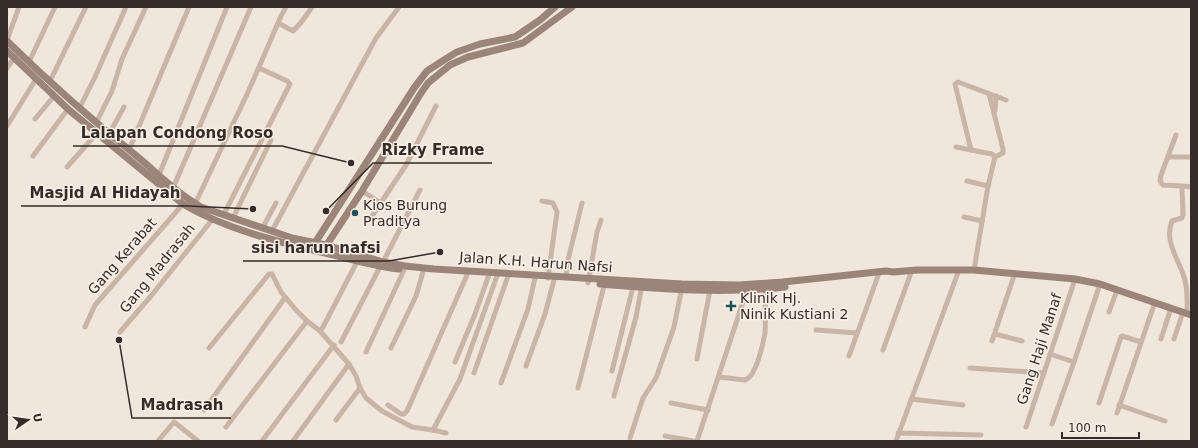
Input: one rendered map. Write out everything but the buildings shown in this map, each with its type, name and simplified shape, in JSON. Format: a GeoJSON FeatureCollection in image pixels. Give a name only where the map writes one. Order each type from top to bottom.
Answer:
{"type":"FeatureCollection","features":[{"type":"Feature","properties":{"kind":"main road"},"geometry":{"type":"LineString","coordinates":[[311,250],[414,88],[427,72],[457,52],[480,44],[515,36],[540,20],[555,7]]}},
{"type":"Feature","properties":{"kind":"main road"},"geometry":{"type":"LineString","coordinates":[[322,252],[362,191],[402,122],[428,83],[450,65],[468,57],[522,43],[572,7]]}},
{"type":"Feature","properties":{"kind":"main road","name":"Jalan K.H. Harun Nafsi"},"geometry":{"type":"LineString","coordinates":[[7,40],[79,108],[91,122],[97,133],[183,204],[212,220],[287,244],[404,270],[467,275],[492,274],[535,278],[566,277],[588,281]]}},
{"type":"Feature","properties":{"kind":"main road","name":"Jalan K.H. Harun Nafsi"},"geometry":{"type":"LineString","coordinates":[[7,51],[68,109],[109,134],[195,204],[292,238],[326,245],[359,259]]}},
{"type":"Feature","properties":{"kind":"main road","name":"Jalan K.H. Harun Nafsi"},"geometry":{"type":"LineString","coordinates":[[382,265],[710,290],[765,289],[777,285],[886,271],[893,272]]}},
{"type":"Feature","properties":{"kind":"main road","name":"Jalan K.H. Harun Nafsi"},"geometry":{"type":"LineString","coordinates":[[682,287],[777,285],[878,276],[893,272],[912,270],[974,270],[1075,279],[1100,284],[1187,313]]}},
{"type":"Feature","properties":{"kind":"main road","name":"Jalan K.H. Harun Nafsi"},"geometry":{"type":"LineString","coordinates":[[605,282],[633,287],[642,285]]}},
{"type":"Feature","properties":{"kind":"street"},"geometry":{"type":"LineString","coordinates":[[7,40],[18,7]]}},
{"type":"Feature","properties":{"kind":"street"},"geometry":{"type":"LineString","coordinates":[[29,62],[55,7]]}},
{"type":"Feature","properties":{"kind":"street"},"geometry":{"type":"LineString","coordinates":[[50,81],[86,7]]}},
{"type":"Feature","properties":{"kind":"street"},"geometry":{"type":"LineString","coordinates":[[79,108],[95,77],[126,7]]}},
{"type":"Feature","properties":{"kind":"street"},"geometry":{"type":"LineString","coordinates":[[91,122],[112,91],[122,59],[146,7]]}},
{"type":"Feature","properties":{"kind":"street"},"geometry":{"type":"LineString","coordinates":[[129,150],[189,7]]}},
{"type":"Feature","properties":{"kind":"street"},"geometry":{"type":"LineString","coordinates":[[159,175],[227,7]]}},
{"type":"Feature","properties":{"kind":"street"},"geometry":{"type":"LineString","coordinates":[[174,188],[252,7]]}},
{"type":"Feature","properties":{"kind":"street"},"geometry":{"type":"LineString","coordinates":[[195,204],[286,7]]}},
{"type":"Feature","properties":{"kind":"street"},"geometry":{"type":"LineString","coordinates":[[278,23],[293,31],[300,22],[303,21],[312,7]]}},
{"type":"Feature","properties":{"kind":"street"},"geometry":{"type":"LineString","coordinates":[[272,231],[376,38],[399,7]]}},
{"type":"Feature","properties":{"kind":"street"},"geometry":{"type":"LineString","coordinates":[[7,68],[14,58]]}},
{"type":"Feature","properties":{"kind":"street"},"geometry":{"type":"LineString","coordinates":[[224,214],[290,84],[288,81],[259,68]]}},
{"type":"Feature","properties":{"kind":"street"},"geometry":{"type":"LineString","coordinates":[[7,126],[36,79]]}},
{"type":"Feature","properties":{"kind":"street"},"geometry":{"type":"LineString","coordinates":[[971,150],[955,84],[958,82],[1006,100]]}},
{"type":"Feature","properties":{"kind":"street"},"geometry":{"type":"LineString","coordinates":[[974,270],[988,186],[995,158],[1003,153],[988,94]]}},
{"type":"Feature","properties":{"kind":"street"},"geometry":{"type":"LineString","coordinates":[[35,119],[54,96]]}},
{"type":"Feature","properties":{"kind":"street"},"geometry":{"type":"LineString","coordinates":[[994,116],[996,96]]}},
{"type":"Feature","properties":{"kind":"street"},"geometry":{"type":"LineString","coordinates":[[109,134],[124,106]]}},
{"type":"Feature","properties":{"kind":"street"},"geometry":{"type":"LineString","coordinates":[[370,219],[406,165],[436,106]]}},
{"type":"Feature","properties":{"kind":"street"},"geometry":{"type":"LineString","coordinates":[[33,156],[68,109]]}},
{"type":"Feature","properties":{"kind":"street"},"geometry":{"type":"LineString","coordinates":[[66,167],[97,133]]}},
{"type":"Feature","properties":{"kind":"street"},"geometry":{"type":"LineString","coordinates":[[1176,135],[1161,175],[1162,183],[1168,186],[1191,186]]}},
{"type":"Feature","properties":{"kind":"street"},"geometry":{"type":"LineString","coordinates":[[233,218],[271,140]]}},
{"type":"Feature","properties":{"kind":"street"},"geometry":{"type":"LineString","coordinates":[[956,147],[992,154],[995,158]]}},
{"type":"Feature","properties":{"kind":"street"},"geometry":{"type":"LineString","coordinates":[[1168,157],[1191,157]]}},
{"type":"Feature","properties":{"kind":"street"},"geometry":{"type":"LineString","coordinates":[[967,181],[988,186]]}},
{"type":"Feature","properties":{"kind":"street"},"geometry":{"type":"LineString","coordinates":[[1174,339],[1187,313],[1188,300],[1185,282],[1181,269],[1174,255],[1169,234],[1172,221],[1182,218],[1183,215],[1182,186]]}},
{"type":"Feature","properties":{"kind":"street"},"geometry":{"type":"LineString","coordinates":[[341,342],[420,190]]}},
{"type":"Feature","properties":{"kind":"street"},"geometry":{"type":"LineString","coordinates":[[362,191],[381,202]]}},
{"type":"Feature","properties":{"kind":"street"},"geometry":{"type":"LineString","coordinates":[[526,366],[545,314],[557,212],[553,204],[542,201]]}},
{"type":"Feature","properties":{"kind":"street"},"geometry":{"type":"LineString","coordinates":[[566,277],[570,250],[582,203]]}},
{"type":"Feature","properties":{"kind":"street","name":"Gang Kerabat"},"geometry":{"type":"LineString","coordinates":[[85,327],[95,305],[183,204]]}},
{"type":"Feature","properties":{"kind":"street"},"geometry":{"type":"LineString","coordinates":[[263,227],[276,204]]}},
{"type":"Feature","properties":{"kind":"street"},"geometry":{"type":"LineString","coordinates":[[964,217],[982,221]]}},
{"type":"Feature","properties":{"kind":"street","name":"Gang Madrasah"},"geometry":{"type":"LineString","coordinates":[[120,332],[212,220]]}},
{"type":"Feature","properties":{"kind":"street"},"geometry":{"type":"LineString","coordinates":[[588,281],[600,220]]}},
{"type":"Feature","properties":{"kind":"street"},"geometry":{"type":"LineString","coordinates":[[321,330],[359,259]]}},
{"type":"Feature","properties":{"kind":"street"},"geometry":{"type":"LineString","coordinates":[[366,352],[404,270]]}},
{"type":"Feature","properties":{"kind":"street"},"geometry":{"type":"LineString","coordinates":[[883,350],[912,270]]}},
{"type":"Feature","properties":{"kind":"street"},"geometry":{"type":"LineString","coordinates":[[896,441],[959,270]]}},
{"type":"Feature","properties":{"kind":"street"},"geometry":{"type":"LineString","coordinates":[[391,348],[416,296],[423,272]]}},
{"type":"Feature","properties":{"kind":"street"},"geometry":{"type":"LineString","coordinates":[[992,341],[1015,273]]}},
{"type":"Feature","properties":{"kind":"street"},"geometry":{"type":"LineString","coordinates":[[209,348],[269,274],[274,276],[277,286],[286,299],[307,321],[321,330],[334,345],[349,364],[356,376],[360,388],[366,398],[373,405],[412,427],[433,430],[446,434]]}},
{"type":"Feature","properties":{"kind":"street"},"geometry":{"type":"LineString","coordinates":[[456,362],[492,274]]}},
{"type":"Feature","properties":{"kind":"street"},"geometry":{"type":"LineString","coordinates":[[433,430],[460,379],[492,274]]}},
{"type":"Feature","properties":{"kind":"street"},"geometry":{"type":"LineString","coordinates":[[388,406],[401,414],[404,414],[407,411],[467,275]]}},
{"type":"Feature","properties":{"kind":"street"},"geometry":{"type":"LineString","coordinates":[[474,373],[508,276]]}},
{"type":"Feature","properties":{"kind":"street"},"geometry":{"type":"LineString","coordinates":[[849,356],[878,276]]}},
{"type":"Feature","properties":{"kind":"street"},"geometry":{"type":"LineString","coordinates":[[501,383],[528,309],[535,278]]}},
{"type":"Feature","properties":{"kind":"street","name":"Gang Haji Manaf"},"geometry":{"type":"LineString","coordinates":[[1026,427],[1075,279]]}},
{"type":"Feature","properties":{"kind":"street"},"geometry":{"type":"LineString","coordinates":[[578,388],[605,282]]}},
{"type":"Feature","properties":{"kind":"street"},"geometry":{"type":"LineString","coordinates":[[1052,424],[1100,284]]}},
{"type":"Feature","properties":{"kind":"street"},"geometry":{"type":"LineString","coordinates":[[614,396],[636,317],[642,285]]}},
{"type":"Feature","properties":{"kind":"street"},"geometry":{"type":"LineString","coordinates":[[612,371],[633,287]]}},
{"type":"Feature","properties":{"kind":"street"},"geometry":{"type":"LineString","coordinates":[[630,438],[643,398],[656,378],[674,327],[682,287]]}},
{"type":"Feature","properties":{"kind":"street"},"geometry":{"type":"LineString","coordinates":[[719,377],[745,380],[751,376],[757,362],[765,333],[765,289]]}},
{"type":"Feature","properties":{"kind":"street"},"geometry":{"type":"LineString","coordinates":[[696,359],[710,290]]}},
{"type":"Feature","properties":{"kind":"street"},"geometry":{"type":"LineString","coordinates":[[696,441],[708,410],[747,290]]}},
{"type":"Feature","properties":{"kind":"street"},"geometry":{"type":"LineString","coordinates":[[1109,312],[1117,290]]}},
{"type":"Feature","properties":{"kind":"street"},"geometry":{"type":"LineString","coordinates":[[204,410],[284,299],[286,299]]}},
{"type":"Feature","properties":{"kind":"street"},"geometry":{"type":"LineString","coordinates":[[1117,413],[1156,302]]}},
{"type":"Feature","properties":{"kind":"street"},"geometry":{"type":"LineString","coordinates":[[1161,339],[1171,308]]}},
{"type":"Feature","properties":{"kind":"street"},"geometry":{"type":"LineString","coordinates":[[226,427],[307,321]]}},
{"type":"Feature","properties":{"kind":"street"},"geometry":{"type":"LineString","coordinates":[[816,330],[857,333]]}},
{"type":"Feature","properties":{"kind":"street"},"geometry":{"type":"LineString","coordinates":[[995,334],[1022,341]]}},
{"type":"Feature","properties":{"kind":"street"},"geometry":{"type":"LineString","coordinates":[[1098,403],[1121,336],[1141,342]]}},
{"type":"Feature","properties":{"kind":"street"},"geometry":{"type":"LineString","coordinates":[[262,441],[334,345]]}},
{"type":"Feature","properties":{"kind":"street"},"geometry":{"type":"LineString","coordinates":[[1050,354],[1074,362]]}},
{"type":"Feature","properties":{"kind":"street"},"geometry":{"type":"LineString","coordinates":[[293,441],[349,364]]}},
{"type":"Feature","properties":{"kind":"street"},"geometry":{"type":"LineString","coordinates":[[970,368],[1044,374]]}},
{"type":"Feature","properties":{"kind":"street"},"geometry":{"type":"LineString","coordinates":[[336,420],[360,388]]}},
{"type":"Feature","properties":{"kind":"street"},"geometry":{"type":"LineString","coordinates":[[911,399],[964,405]]}},
{"type":"Feature","properties":{"kind":"street"},"geometry":{"type":"LineString","coordinates":[[671,403],[708,410]]}},
{"type":"Feature","properties":{"kind":"street"},"geometry":{"type":"LineString","coordinates":[[1119,405],[1165,421]]}},
{"type":"Feature","properties":{"kind":"street"},"geometry":{"type":"LineString","coordinates":[[158,441],[174,422],[195,440]]}},
{"type":"Feature","properties":{"kind":"street"},"geometry":{"type":"LineString","coordinates":[[898,433],[981,435]]}},
{"type":"Feature","properties":{"kind":"street"},"geometry":{"type":"LineString","coordinates":[[665,436],[693,441]]}},
{"type":"Feature","properties":{"kind":"place","name":"Lalapan Condong Roso"},"geometry":{"type":"Point","coordinates":[351,163]}},
{"type":"Feature","properties":{"kind":"place","name":"Masjid Al Hidayah"},"geometry":{"type":"Point","coordinates":[253,209]}},
{"type":"Feature","properties":{"kind":"place","name":"Rizky Frame"},"geometry":{"type":"Point","coordinates":[326,211]}},
{"type":"Feature","properties":{"kind":"place","name":"Kios Burung Praditya"},"geometry":{"type":"Point","coordinates":[355,213]}},
{"type":"Feature","properties":{"kind":"place","name":"sisi harun nafsi"},"geometry":{"type":"Point","coordinates":[440,252]}},
{"type":"Feature","properties":{"kind":"place","name":"Klinik Hj. Ninik Kustiani 2"},"geometry":{"type":"Point","coordinates":[731,306]}},
{"type":"Feature","properties":{"kind":"place","name":"Madrasah"},"geometry":{"type":"Point","coordinates":[119,340]}}]}
